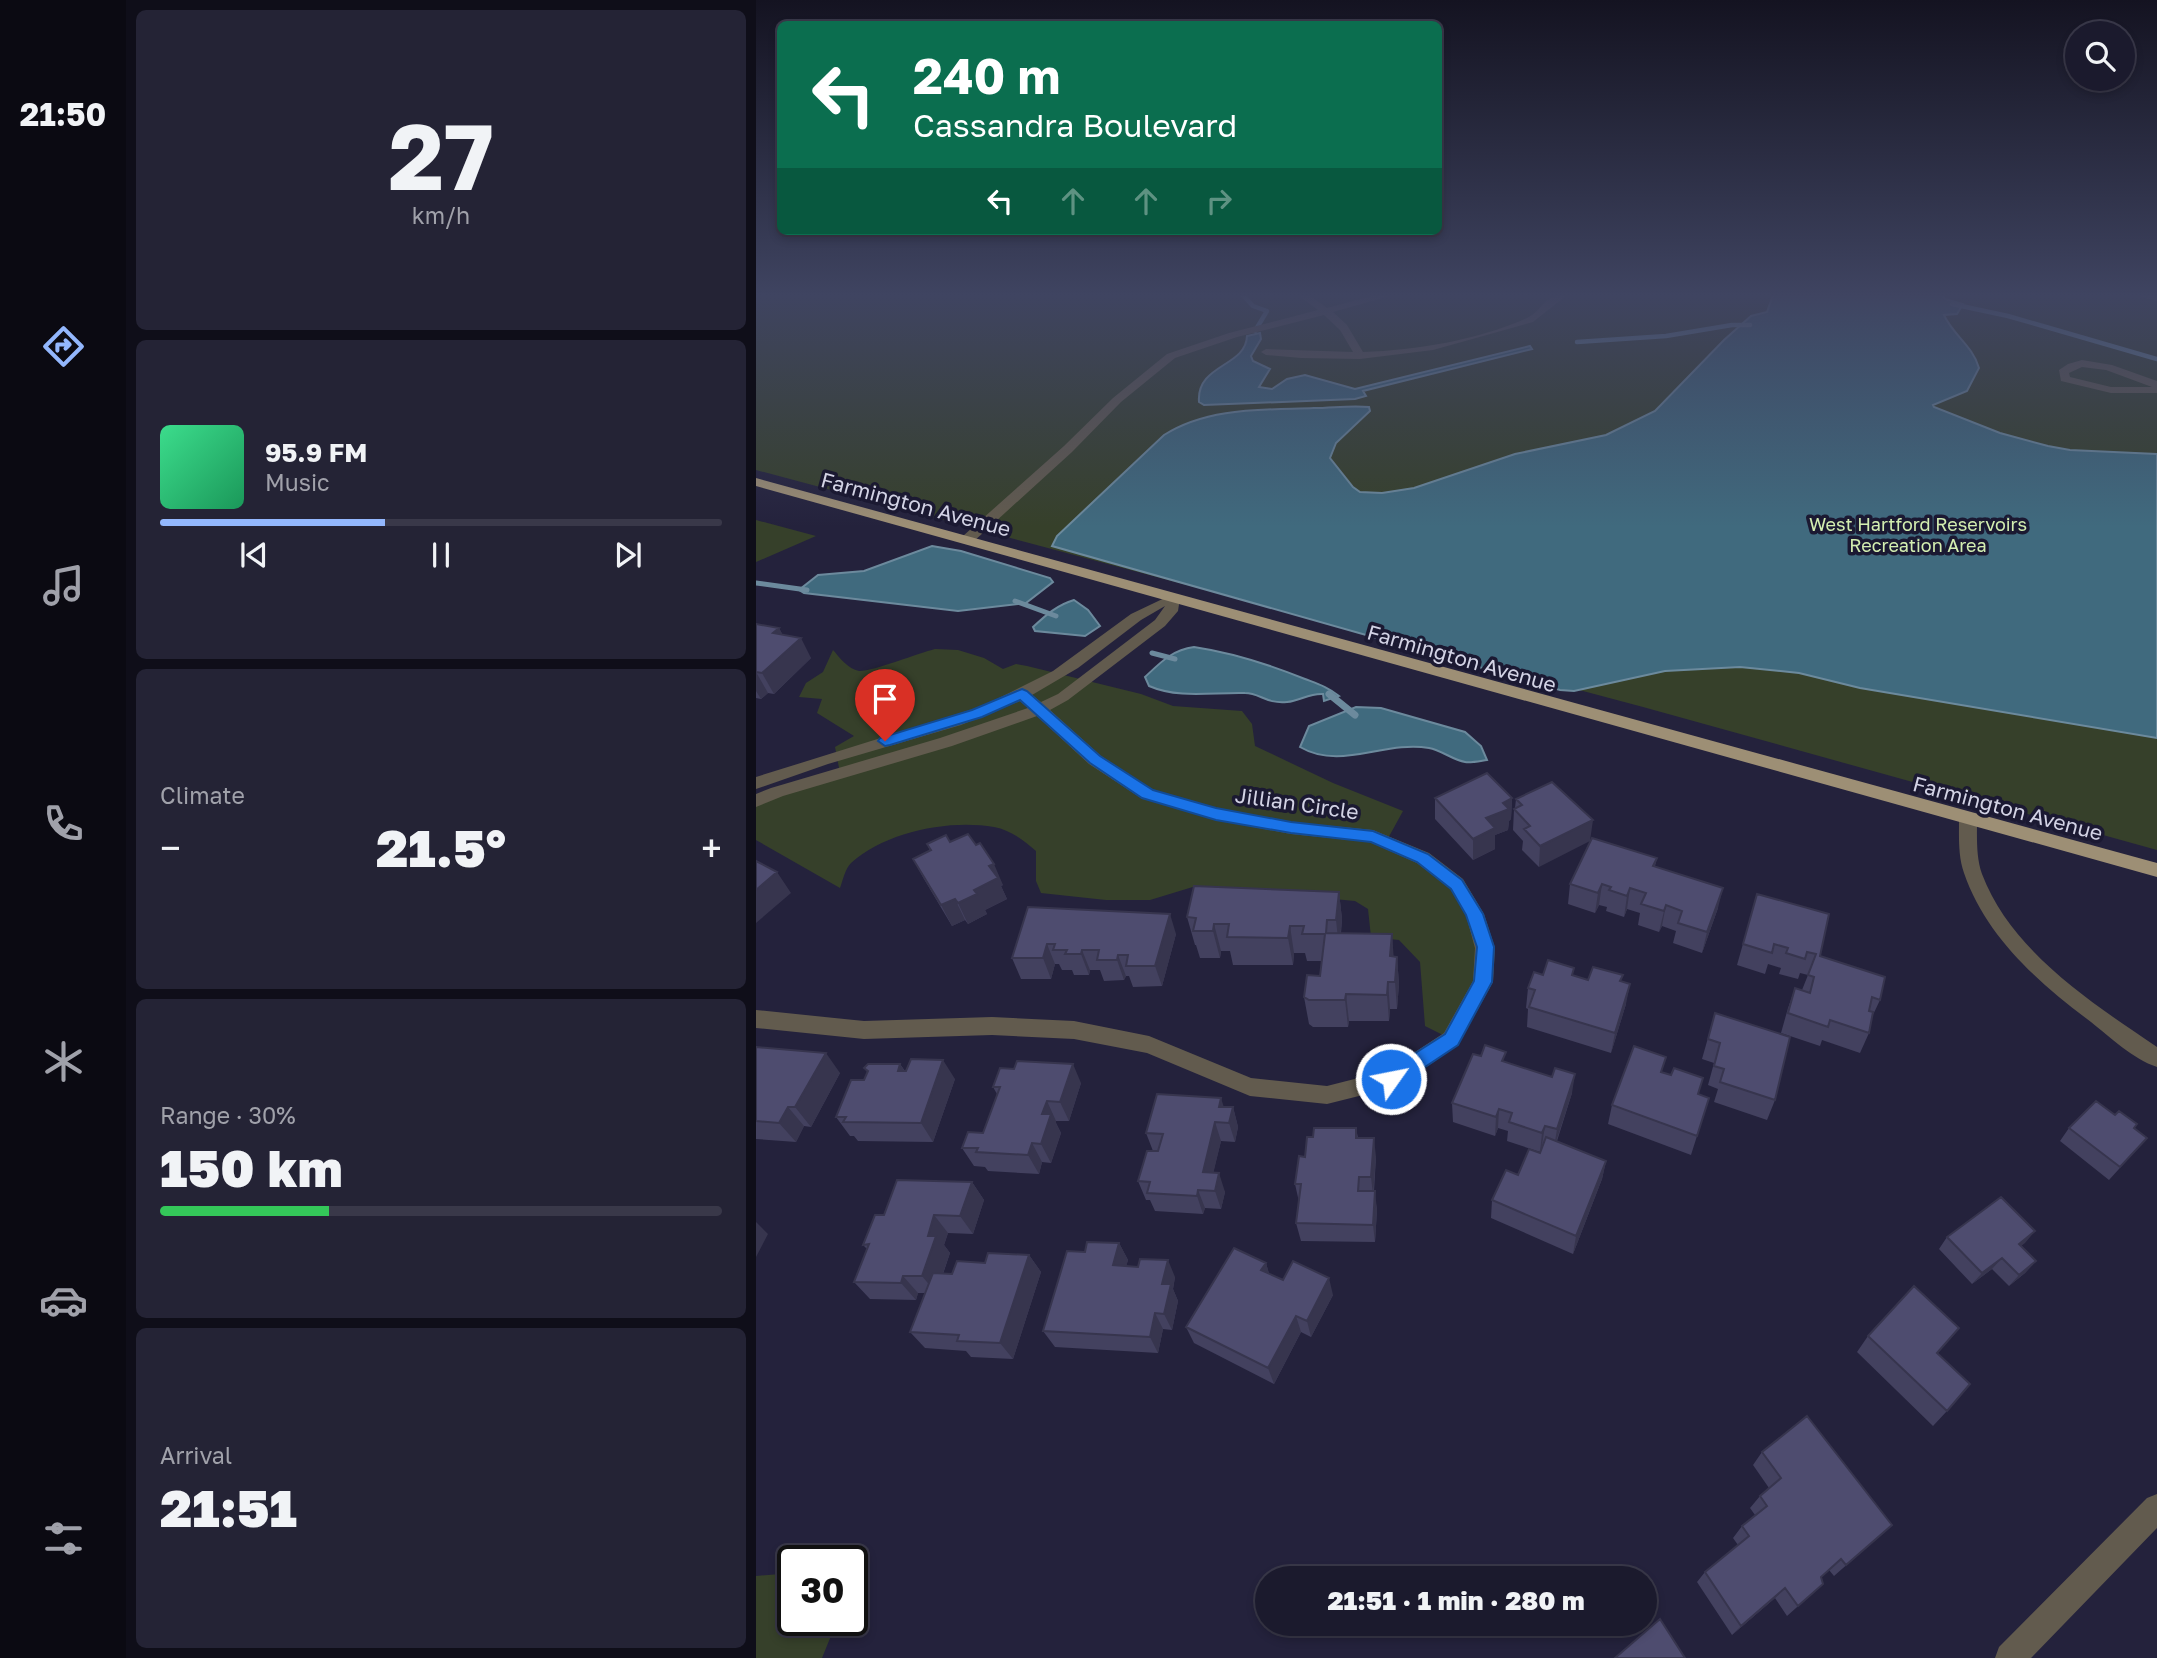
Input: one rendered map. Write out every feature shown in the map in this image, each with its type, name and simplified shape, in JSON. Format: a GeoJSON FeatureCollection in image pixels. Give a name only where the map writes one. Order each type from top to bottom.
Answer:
{"type":"FeatureCollection","features":[{"type":"Feature","properties":{"kind":"main road","name":"Farmington Avenue"},"geometry":{"type":"LineString","coordinates":[[756,482],[1968,820],[2157,870]]}},
{"type":"Feature","properties":{"kind":"street"},"geometry":{"type":"LineString","coordinates":[[968,539],[1151,372]]}},
{"type":"Feature","properties":{"kind":"street"},"geometry":{"type":"LineString","coordinates":[[2063,372],[2065,379],[2111,390],[2157,388]]}},
{"type":"Feature","properties":{"kind":"street"},"geometry":{"type":"LineString","coordinates":[[2119,372],[2157,388]]}},
{"type":"Feature","properties":{"kind":"street"},"geometry":{"type":"LineString","coordinates":[[756,783],[977,713],[1022,694],[1078,662],[1145,611],[1173,598]]}},
{"type":"Feature","properties":{"kind":"street"},"geometry":{"type":"LineString","coordinates":[[756,801],[1040,709],[1063,697],[1160,623],[1171,611],[1173,598]]}},
{"type":"Feature","properties":{"kind":"street","name":"Jillian Circle"},"geometry":{"type":"LineString","coordinates":[[756,1019],[864,1030],[992,1026],[1074,1030],[1149,1045],[1250,1087],[1327,1095],[1391,1079],[1451,1039],[1483,982],[1485,947],[1475,914],[1457,884],[1423,858],[1373,836],[1291,828],[1216,814],[1147,794],[1095,760],[1022,694]]}},
{"type":"Feature","properties":{"kind":"street"},"geometry":{"type":"LineString","coordinates":[[1968,820],[1968,844],[1974,875],[1987,903],[2022,949],[2071,996],[2157,1058]]}},
{"type":"Feature","properties":{"kind":"street"},"geometry":{"type":"LineString","coordinates":[[2010,1658],[2157,1508]]}},
{"type":"Feature","properties":{"kind":"green space","name":"West Hartford Reservoirs Recreation Area"},"geometry":{"type":"Polygon","coordinates":[[[756,372],[2157,372],[2157,850],[1643,707],[756,470],[756,372]]]}},
{"type":"Feature","properties":{"kind":"green space"},"geometry":{"type":"Polygon","coordinates":[[[756,520],[816,536],[756,562],[756,520]]]}},
{"type":"Feature","properties":{"kind":"green space"},"geometry":{"type":"Polygon","coordinates":[[[935,649],[958,650],[984,658],[1003,669],[1016,664],[1027,666],[1141,694],[1173,706],[1242,711],[1252,724],[1255,746],[1333,783],[1403,811],[1386,842],[1423,858],[1475,914],[1483,982],[1451,1039],[1425,1026],[1420,962],[1399,940],[1371,937],[1368,909],[1355,901],[1196,886],[1150,900],[1106,900],[1041,893],[1036,881],[1036,851],[1006,831],[976,825],[918,830],[881,843],[851,863],[840,888],[756,840],[756,801],[840,773],[835,747],[854,736],[817,713],[822,699],[799,697],[806,683],[823,672],[833,650],[848,666],[865,671],[935,649]]]}},
{"type":"Feature","properties":{"kind":"green space"},"geometry":{"type":"Polygon","coordinates":[[[777,1574],[777,1636],[831,1636],[822,1658],[756,1658],[756,1576],[777,1574]]]}},
{"type":"Feature","properties":{"kind":"water"},"geometry":{"type":"Polygon","coordinates":[[[1268,372],[1259,387],[1272,389],[1287,379],[1305,375],[1355,389],[1423,372],[1438,372],[1363,391],[1366,396],[1355,399],[1204,405],[1199,402],[1200,390],[1205,380],[1213,373],[1268,372]]]}},
{"type":"Feature","properties":{"kind":"water"},"geometry":{"type":"Polygon","coordinates":[[[1693,372],[1977,372],[1967,391],[1933,405],[1934,407],[2000,433],[2048,446],[2070,450],[2157,454],[2157,738],[1860,688],[1799,673],[1740,667],[1665,671],[1574,691],[1560,690],[1052,546],[1057,536],[1164,435],[1199,419],[1256,410],[1369,407],[1370,411],[1336,443],[1330,458],[1360,492],[1382,493],[1414,488],[1515,454],[1606,435],[1655,411],[1693,372]]]}},
{"type":"Feature","properties":{"kind":"water"},"geometry":{"type":"Polygon","coordinates":[[[932,546],[961,551],[1050,578],[1053,582],[1026,603],[958,611],[804,593],[799,590],[818,575],[864,571],[932,546]]]}},
{"type":"Feature","properties":{"kind":"water"},"geometry":{"type":"Polygon","coordinates":[[[1074,600],[1088,610],[1100,626],[1085,636],[1035,631],[1033,627],[1047,615],[1074,600]]]}},
{"type":"Feature","properties":{"kind":"water"},"geometry":{"type":"Polygon","coordinates":[[[1194,647],[1264,664],[1319,684],[1339,696],[1324,701],[1323,694],[1318,694],[1280,702],[1250,693],[1184,694],[1149,686],[1145,677],[1162,662],[1179,651],[1194,647]]]}},
{"type":"Feature","properties":{"kind":"water"},"geometry":{"type":"Polygon","coordinates":[[[1356,707],[1381,708],[1465,732],[1481,746],[1487,760],[1465,762],[1429,748],[1396,748],[1331,756],[1316,754],[1300,747],[1309,726],[1356,707]]]}},
{"type":"Feature","properties":{"kind":"building"},"geometry":{"type":"Polygon","coordinates":[[[756,624],[779,628],[773,633],[801,638],[762,673],[756,672],[756,624]]]}},
{"type":"Feature","properties":{"kind":"building"},"geometry":{"type":"Polygon","coordinates":[[[1487,773],[1512,798],[1503,803],[1509,809],[1486,818],[1495,828],[1473,839],[1435,798],[1487,773]]]}},
{"type":"Feature","properties":{"kind":"building"},"geometry":{"type":"Polygon","coordinates":[[[1552,782],[1593,820],[1540,846],[1524,829],[1530,826],[1514,809],[1522,805],[1516,799],[1552,782]]]}},
{"type":"Feature","properties":{"kind":"building"},"geometry":{"type":"Polygon","coordinates":[[[968,834],[976,845],[980,843],[994,864],[989,866],[998,878],[974,890],[977,894],[958,903],[955,899],[941,905],[913,859],[931,850],[927,844],[946,835],[950,842],[968,834]]]}},
{"type":"Feature","properties":{"kind":"building"},"geometry":{"type":"Polygon","coordinates":[[[1592,838],[1657,858],[1653,866],[1723,888],[1707,932],[1678,923],[1682,911],[1666,905],[1664,911],[1641,904],[1646,893],[1630,888],[1627,896],[1609,890],[1611,887],[1602,884],[1598,893],[1570,884],[1592,838]]]}},
{"type":"Feature","properties":{"kind":"building"},"geometry":{"type":"Polygon","coordinates":[[[756,861],[777,872],[756,890],[756,861]]]}},
{"type":"Feature","properties":{"kind":"building"},"geometry":{"type":"Polygon","coordinates":[[[1194,886],[1339,892],[1336,920],[1327,920],[1326,933],[1392,934],[1390,956],[1397,957],[1395,982],[1388,982],[1387,995],[1346,994],[1345,1000],[1309,1000],[1304,997],[1307,975],[1320,976],[1325,934],[1302,934],[1304,926],[1290,926],[1288,938],[1227,937],[1229,924],[1214,924],[1213,931],[1193,931],[1196,918],[1187,917],[1194,886]]]}},
{"type":"Feature","properties":{"kind":"building"},"geometry":{"type":"Polygon","coordinates":[[[1757,894],[1829,914],[1820,956],[1885,977],[1880,1000],[1872,997],[1869,1011],[1873,1012],[1869,1033],[1830,1020],[1828,1027],[1788,1013],[1795,988],[1810,993],[1814,977],[1808,975],[1816,954],[1807,952],[1805,959],[1786,953],[1788,948],[1774,944],[1772,953],[1743,944],[1757,894]]]}},
{"type":"Feature","properties":{"kind":"building"},"geometry":{"type":"Polygon","coordinates":[[[1028,907],[1170,914],[1155,966],[1126,966],[1128,955],[1118,955],[1117,960],[1097,960],[1099,950],[1065,954],[1067,950],[1053,950],[1055,944],[1047,944],[1043,958],[1012,958],[1028,907]]]}},
{"type":"Feature","properties":{"kind":"building"},"geometry":{"type":"Polygon","coordinates":[[[1548,960],[1574,968],[1572,975],[1588,980],[1593,967],[1623,975],[1620,981],[1630,984],[1615,1033],[1529,1007],[1535,990],[1528,988],[1534,972],[1543,975],[1548,960]]]}},
{"type":"Feature","properties":{"kind":"building"},"geometry":{"type":"Polygon","coordinates":[[[1715,1013],[1790,1037],[1775,1100],[1720,1082],[1724,1069],[1714,1066],[1720,1043],[1708,1039],[1715,1013]]]}},
{"type":"Feature","properties":{"kind":"building"},"geometry":{"type":"Polygon","coordinates":[[[1485,1045],[1506,1052],[1502,1061],[1552,1077],[1555,1068],[1575,1074],[1557,1129],[1545,1126],[1542,1133],[1509,1122],[1512,1113],[1499,1109],[1496,1117],[1452,1103],[1473,1054],[1481,1056],[1485,1045]]]}},
{"type":"Feature","properties":{"kind":"building"},"geometry":{"type":"Polygon","coordinates":[[[1634,1046],[1666,1057],[1661,1072],[1671,1075],[1674,1068],[1703,1078],[1698,1094],[1709,1098],[1697,1136],[1612,1105],[1634,1046]]]}},
{"type":"Feature","properties":{"kind":"building"},"geometry":{"type":"Polygon","coordinates":[[[756,1047],[826,1053],[795,1107],[788,1107],[779,1123],[756,1121],[756,1047]]]}},
{"type":"Feature","properties":{"kind":"building"},"geometry":{"type":"Polygon","coordinates":[[[911,1059],[943,1060],[921,1123],[843,1122],[846,1117],[836,1117],[851,1080],[864,1080],[868,1071],[864,1068],[868,1064],[900,1064],[898,1071],[906,1071],[911,1059]]]}},
{"type":"Feature","properties":{"kind":"building"},"geometry":{"type":"Polygon","coordinates":[[[1017,1061],[1073,1064],[1060,1102],[1047,1101],[1042,1114],[1051,1114],[1041,1144],[1032,1143],[1028,1155],[976,1152],[978,1148],[962,1148],[968,1132],[983,1133],[1000,1087],[993,1087],[1000,1068],[1014,1069],[1017,1061]]]}},
{"type":"Feature","properties":{"kind":"building"},"geometry":{"type":"Polygon","coordinates":[[[1157,1094],[1221,1098],[1219,1107],[1233,1107],[1229,1123],[1215,1122],[1203,1172],[1219,1173],[1215,1191],[1198,1190],[1197,1196],[1147,1193],[1150,1182],[1138,1181],[1147,1151],[1158,1151],[1163,1134],[1146,1133],[1157,1094]]]}},
{"type":"Feature","properties":{"kind":"building"},"geometry":{"type":"Polygon","coordinates":[[[2096,1101],[2115,1115],[2119,1111],[2137,1124],[2134,1128],[2147,1138],[2120,1167],[2069,1128],[2096,1101]]]}},
{"type":"Feature","properties":{"kind":"building"},"geometry":{"type":"Polygon","coordinates":[[[1314,1128],[1356,1128],[1356,1138],[1374,1138],[1371,1177],[1359,1177],[1358,1191],[1375,1191],[1373,1225],[1296,1223],[1301,1184],[1295,1184],[1299,1156],[1305,1157],[1307,1137],[1313,1137],[1314,1128]]]}},
{"type":"Feature","properties":{"kind":"building"},"geometry":{"type":"Polygon","coordinates":[[[1546,1137],[1606,1161],[1576,1236],[1492,1200],[1506,1170],[1518,1175],[1529,1149],[1540,1153],[1546,1137]]]}},
{"type":"Feature","properties":{"kind":"building"},"geometry":{"type":"Polygon","coordinates":[[[897,1180],[972,1182],[960,1216],[934,1215],[928,1236],[936,1236],[922,1276],[903,1276],[901,1283],[854,1282],[869,1244],[863,1245],[875,1215],[884,1215],[897,1180]]]}},
{"type":"Feature","properties":{"kind":"building"},"geometry":{"type":"Polygon","coordinates":[[[2001,1197],[2035,1231],[2019,1244],[2036,1261],[2019,1275],[2002,1258],[1982,1273],[1947,1237],[2001,1197]]]}},
{"type":"Feature","properties":{"kind":"building"},"geometry":{"type":"Polygon","coordinates":[[[1087,1242],[1119,1243],[1113,1265],[1138,1267],[1140,1259],[1168,1260],[1162,1284],[1171,1284],[1164,1314],[1155,1313],[1150,1337],[1043,1331],[1067,1251],[1085,1252],[1087,1242]]]}},
{"type":"Feature","properties":{"kind":"building"},"geometry":{"type":"Polygon","coordinates":[[[1234,1248],[1266,1263],[1261,1270],[1283,1280],[1293,1261],[1329,1278],[1307,1321],[1296,1316],[1268,1368],[1186,1327],[1234,1248]]]}},
{"type":"Feature","properties":{"kind":"building"},"geometry":{"type":"Polygon","coordinates":[[[988,1253],[1029,1255],[1000,1343],[957,1341],[959,1335],[910,1332],[933,1273],[952,1274],[957,1261],[985,1263],[988,1253]]]}},
{"type":"Feature","properties":{"kind":"building"},"geometry":{"type":"Polygon","coordinates":[[[1914,1286],[1959,1328],[1937,1353],[1970,1384],[1947,1411],[1868,1336],[1914,1286]]]}},
{"type":"Feature","properties":{"kind":"building"},"geometry":{"type":"Polygon","coordinates":[[[1807,1416],[1892,1525],[1846,1565],[1841,1559],[1821,1577],[1823,1584],[1798,1606],[1785,1588],[1741,1626],[1705,1572],[1749,1536],[1742,1526],[1767,1506],[1760,1496],[1781,1478],[1762,1452],[1807,1416]]]}},
{"type":"Feature","properties":{"kind":"building"},"geometry":{"type":"Polygon","coordinates":[[[1660,1619],[1685,1658],[1615,1658],[1640,1636],[1657,1636],[1657,1622],[1660,1619]]]}},
{"type":"Feature","properties":{"kind":"waterway"},"geometry":{"type":"LineString","coordinates":[[756,583],[807,590]]}},
{"type":"Feature","properties":{"kind":"waterway"},"geometry":{"type":"LineString","coordinates":[[1015,601],[1056,616]]}},
{"type":"Feature","properties":{"kind":"waterway"},"geometry":{"type":"LineString","coordinates":[[1152,653],[1175,659]]}},
{"type":"Feature","properties":{"kind":"waterway"},"geometry":{"type":"LineString","coordinates":[[1329,694],[1355,715]]}},
{"type":"Feature","properties":{"kind":"route"},"geometry":{"type":"LineString","coordinates":[[885,741],[977,713],[1022,694],[1095,760],[1147,794],[1216,814],[1291,828],[1373,836],[1423,858],[1457,884],[1475,914],[1485,947],[1483,982],[1451,1039],[1391,1079]]}}]}
